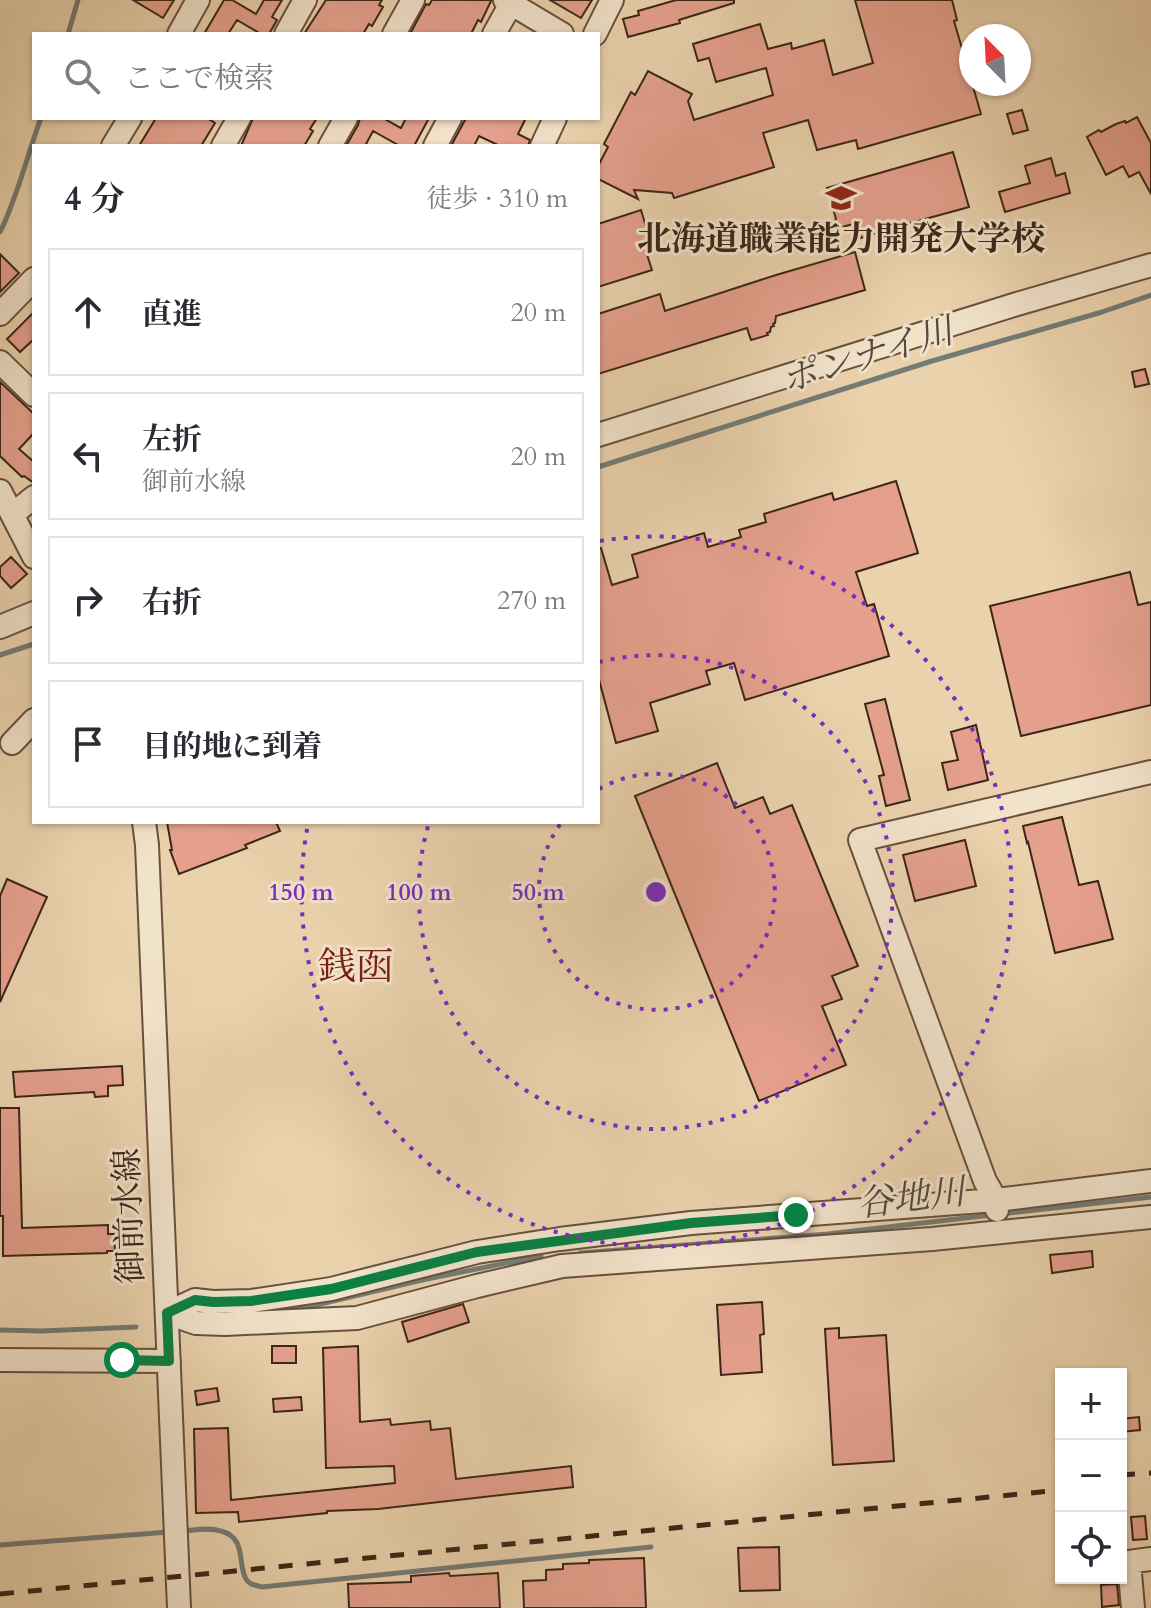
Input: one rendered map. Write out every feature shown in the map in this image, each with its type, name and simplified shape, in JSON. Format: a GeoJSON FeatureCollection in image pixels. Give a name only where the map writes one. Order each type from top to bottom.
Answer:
{"type":"FeatureCollection","features":[{"type":"Feature","properties":{"kind":"street"},"geometry":{"type":"LineString","coordinates":[[180,32],[198,0]]}},
{"type":"Feature","properties":{"kind":"street"},"geometry":{"type":"LineString","coordinates":[[287,32],[305,0]]}},
{"type":"Feature","properties":{"kind":"street"},"geometry":{"type":"LineString","coordinates":[[395,32],[413,0]]}},
{"type":"Feature","properties":{"kind":"street"},"geometry":{"type":"LineString","coordinates":[[596,32],[612,0]]}},
{"type":"Feature","properties":{"kind":"street"},"geometry":{"type":"LineString","coordinates":[[495,32],[509,1],[559,32]]}},
{"type":"Feature","properties":{"kind":"street"},"geometry":{"type":"LineString","coordinates":[[114,144],[129,120]]}},
{"type":"Feature","properties":{"kind":"street"},"geometry":{"type":"LineString","coordinates":[[224,144],[238,120]]}},
{"type":"Feature","properties":{"kind":"street"},"geometry":{"type":"LineString","coordinates":[[331,144],[345,120]]}},
{"type":"Feature","properties":{"kind":"street"},"geometry":{"type":"LineString","coordinates":[[436,144],[449,120]]}},
{"type":"Feature","properties":{"kind":"street"},"geometry":{"type":"LineString","coordinates":[[543,144],[554,120]]}},
{"type":"Feature","properties":{"kind":"street"},"geometry":{"type":"LineString","coordinates":[[600,434],[1151,265]]}},
{"type":"Feature","properties":{"kind":"street"},"geometry":{"type":"LineString","coordinates":[[0,314],[32,281]]}},
{"type":"Feature","properties":{"kind":"street"},"geometry":{"type":"LineString","coordinates":[[0,362],[32,393]]}},
{"type":"Feature","properties":{"kind":"street"},"geometry":{"type":"LineString","coordinates":[[0,491],[32,553]]}},
{"type":"Feature","properties":{"kind":"street"},"geometry":{"type":"LineString","coordinates":[[13,514],[32,499]]}},
{"type":"Feature","properties":{"kind":"street"},"geometry":{"type":"LineString","coordinates":[[0,627],[32,614]]}},
{"type":"Feature","properties":{"kind":"street"},"geometry":{"type":"LineString","coordinates":[[12,743],[32,722]]}},
{"type":"Feature","properties":{"kind":"street"},"geometry":{"type":"LineString","coordinates":[[998,1216],[860,840],[1151,772]]}},
{"type":"Feature","properties":{"kind":"street","name":"御前水線"},"geometry":{"type":"LineString","coordinates":[[144,824],[179,1608]]}},
{"type":"Feature","properties":{"kind":"street"},"geometry":{"type":"LineString","coordinates":[[167,1313],[196,1323],[225,1324],[357,1318],[562,1266],[724,1256],[998,1216],[1151,1181]]}},
{"type":"Feature","properties":{"kind":"street"},"geometry":{"type":"LineString","coordinates":[[167,1313],[195,1300],[251,1301],[331,1289],[477,1252],[691,1223],[998,1216],[1151,1217]]}},
{"type":"Feature","properties":{"kind":"street"},"geometry":{"type":"LineString","coordinates":[[560,1239],[562,1266]]}},
{"type":"Feature","properties":{"kind":"street"},"geometry":{"type":"LineString","coordinates":[[0,1360],[169,1361]]}},
{"type":"Feature","properties":{"kind":"street"},"geometry":{"type":"LineString","coordinates":[[1133,1608],[1129,1562],[1151,1559]]}},
{"type":"Feature","properties":{"kind":"building"},"geometry":{"type":"Polygon","coordinates":[[[133,0],[174,0],[163,18],[133,0]]]}},
{"type":"Feature","properties":{"kind":"building"},"geometry":{"type":"Polygon","coordinates":[[[224,0],[232,0],[256,14],[264,0],[282,0],[272,17],[277,20],[270,32],[258,32],[237,20],[229,32],[205,32],[224,0]]]}},
{"type":"Feature","properties":{"kind":"building"},"geometry":{"type":"Polygon","coordinates":[[[326,0],[382,0],[379,5],[383,7],[372,26],[369,24],[364,32],[305,32],[326,0]]]}},
{"type":"Feature","properties":{"kind":"building"},"geometry":{"type":"Polygon","coordinates":[[[432,0],[491,0],[481,22],[478,20],[472,32],[411,32],[426,4],[429,5],[432,0]]]}},
{"type":"Feature","properties":{"kind":"building"},"geometry":{"type":"Polygon","coordinates":[[[550,0],[592,0],[581,18],[550,0]]]}},
{"type":"Feature","properties":{"kind":"building"},"geometry":{"type":"Polygon","coordinates":[[[676,0],[734,0],[734,3],[679,20],[680,23],[628,37],[623,19],[639,15],[638,11],[676,0]]]}},
{"type":"Feature","properties":{"kind":"building"},"geometry":{"type":"Polygon","coordinates":[[[855,0],[952,0],[959,38],[959,96],[976,96],[981,114],[858,149],[856,140],[817,150],[808,120],[763,133],[774,167],[674,198],[672,193],[634,190],[638,199],[600,180],[600,162],[608,147],[604,144],[631,92],[635,95],[648,71],[692,94],[688,101],[694,120],[773,95],[766,68],[716,82],[709,58],[698,61],[693,44],[760,24],[768,49],[791,43],[792,49],[824,40],[833,75],[873,63],[855,0]]]}},
{"type":"Feature","properties":{"kind":"building"},"geometry":{"type":"Polygon","coordinates":[[[1022,110],[1028,130],[1013,134],[1007,114],[1022,110]]]}},
{"type":"Feature","properties":{"kind":"building"},"geometry":{"type":"Polygon","coordinates":[[[1137,117],[1151,143],[1151,194],[1139,172],[1129,177],[1123,166],[1106,175],[1087,137],[1137,117]]]}},
{"type":"Feature","properties":{"kind":"building"},"geometry":{"type":"Polygon","coordinates":[[[155,120],[210,120],[215,123],[202,144],[140,144],[155,120]]]}},
{"type":"Feature","properties":{"kind":"building"},"geometry":{"type":"Polygon","coordinates":[[[252,120],[316,120],[305,144],[242,144],[252,120]]]}},
{"type":"Feature","properties":{"kind":"building"},"geometry":{"type":"Polygon","coordinates":[[[359,120],[387,120],[401,128],[405,120],[428,120],[415,144],[396,144],[373,131],[366,144],[347,144],[359,120]]]}},
{"type":"Feature","properties":{"kind":"building"},"geometry":{"type":"Polygon","coordinates":[[[465,120],[525,120],[518,134],[530,140],[529,144],[496,144],[479,136],[475,144],[452,144],[465,120]]]}},
{"type":"Feature","properties":{"kind":"building"},"geometry":{"type":"Polygon","coordinates":[[[953,152],[969,207],[896,227],[897,231],[880,236],[879,232],[861,238],[857,223],[827,231],[836,219],[827,188],[953,152]]]}},
{"type":"Feature","properties":{"kind":"building"},"geometry":{"type":"Polygon","coordinates":[[[1051,158],[1056,176],[1065,173],[1070,193],[1005,212],[999,192],[1030,183],[1025,166],[1051,158]]]}},
{"type":"Feature","properties":{"kind":"building"},"geometry":{"type":"Polygon","coordinates":[[[641,210],[650,240],[643,242],[652,270],[600,286],[600,223],[641,210]]]}},
{"type":"Feature","properties":{"kind":"building"},"geometry":{"type":"Polygon","coordinates":[[[855,252],[865,290],[776,316],[768,335],[751,340],[747,328],[600,373],[600,313],[660,294],[665,311],[855,252]]]}},
{"type":"Feature","properties":{"kind":"building"},"geometry":{"type":"Polygon","coordinates":[[[0,254],[19,273],[0,292],[0,254]]]}},
{"type":"Feature","properties":{"kind":"building"},"geometry":{"type":"Polygon","coordinates":[[[32,314],[32,341],[20,352],[7,339],[32,314]]]}},
{"type":"Feature","properties":{"kind":"building"},"geometry":{"type":"Polygon","coordinates":[[[1145,369],[1149,384],[1135,387],[1132,372],[1145,369]]]}},
{"type":"Feature","properties":{"kind":"building"},"geometry":{"type":"Polygon","coordinates":[[[0,382],[32,412],[32,435],[19,449],[32,460],[32,482],[22,477],[0,456],[0,382]]]}},
{"type":"Feature","properties":{"kind":"building"},"geometry":{"type":"Polygon","coordinates":[[[896,481],[918,553],[856,572],[867,606],[874,604],[889,656],[745,700],[734,663],[706,671],[710,684],[650,703],[658,731],[616,743],[600,683],[600,548],[612,585],[638,577],[632,555],[704,533],[708,547],[741,537],[739,530],[766,522],[764,514],[832,493],[834,500],[896,481]]]}},
{"type":"Feature","properties":{"kind":"building"},"geometry":{"type":"Polygon","coordinates":[[[11,557],[27,574],[11,588],[0,576],[0,567],[11,557]]]}},
{"type":"Feature","properties":{"kind":"building"},"geometry":{"type":"Polygon","coordinates":[[[1130,572],[1138,605],[1151,602],[1151,705],[1021,736],[990,606],[1130,572]]]}},
{"type":"Feature","properties":{"kind":"building"},"geometry":{"type":"Polygon","coordinates":[[[885,699],[910,800],[886,806],[879,776],[884,775],[865,704],[885,699]]]}},
{"type":"Feature","properties":{"kind":"building"},"geometry":{"type":"Polygon","coordinates":[[[976,725],[988,780],[948,790],[942,763],[958,760],[951,732],[976,725]]]}},
{"type":"Feature","properties":{"kind":"building"},"geometry":{"type":"Polygon","coordinates":[[[717,763],[735,808],[763,797],[770,814],[792,805],[858,966],[832,976],[842,999],[822,1006],[846,1065],[759,1101],[635,796],[717,763]]]}},
{"type":"Feature","properties":{"kind":"building"},"geometry":{"type":"Polygon","coordinates":[[[1062,817],[1079,885],[1098,881],[1113,939],[1055,953],[1023,826],[1062,817]]]}},
{"type":"Feature","properties":{"kind":"building"},"geometry":{"type":"Polygon","coordinates":[[[167,824],[277,824],[280,831],[245,845],[247,848],[179,874],[167,824]]]}},
{"type":"Feature","properties":{"kind":"building"},"geometry":{"type":"Polygon","coordinates":[[[965,840],[976,886],[915,901],[903,855],[965,840]]]}},
{"type":"Feature","properties":{"kind":"building"},"geometry":{"type":"Polygon","coordinates":[[[7,879],[47,897],[0,1002],[0,896],[7,879]]]}},
{"type":"Feature","properties":{"kind":"building"},"geometry":{"type":"Polygon","coordinates":[[[122,1066],[123,1085],[108,1086],[108,1096],[95,1097],[94,1092],[15,1097],[13,1072],[122,1066]]]}},
{"type":"Feature","properties":{"kind":"building"},"geometry":{"type":"Polygon","coordinates":[[[0,1108],[19,1108],[22,1228],[108,1225],[108,1234],[114,1234],[115,1251],[3,1256],[0,1108]]]}},
{"type":"Feature","properties":{"kind":"building"},"geometry":{"type":"Polygon","coordinates":[[[1092,1251],[1093,1267],[1052,1273],[1050,1255],[1092,1251]]]}},
{"type":"Feature","properties":{"kind":"building"},"geometry":{"type":"Polygon","coordinates":[[[762,1302],[762,1372],[721,1375],[717,1305],[762,1302]]]}},
{"type":"Feature","properties":{"kind":"building"},"geometry":{"type":"Polygon","coordinates":[[[463,1304],[469,1322],[408,1342],[402,1322],[463,1304]]]}},
{"type":"Feature","properties":{"kind":"building"},"geometry":{"type":"Polygon","coordinates":[[[839,1328],[839,1338],[886,1335],[894,1461],[833,1465],[825,1329],[839,1328]]]}},
{"type":"Feature","properties":{"kind":"building"},"geometry":{"type":"Polygon","coordinates":[[[272,1346],[296,1346],[296,1363],[272,1363],[272,1346]]]}},
{"type":"Feature","properties":{"kind":"building"},"geometry":{"type":"Polygon","coordinates":[[[358,1346],[360,1422],[390,1419],[391,1425],[430,1421],[431,1430],[450,1428],[456,1479],[571,1466],[573,1487],[239,1522],[238,1512],[196,1513],[194,1429],[228,1428],[231,1500],[395,1483],[394,1466],[326,1468],[323,1348],[358,1346]]]}},
{"type":"Feature","properties":{"kind":"building"},"geometry":{"type":"Polygon","coordinates":[[[217,1388],[219,1401],[197,1405],[195,1391],[217,1388]]]}},
{"type":"Feature","properties":{"kind":"building"},"geometry":{"type":"Polygon","coordinates":[[[301,1397],[302,1410],[274,1412],[273,1399],[301,1397]]]}},
{"type":"Feature","properties":{"kind":"building"},"geometry":{"type":"Polygon","coordinates":[[[1139,1417],[1140,1430],[1127,1431],[1127,1418],[1139,1417]]]}},
{"type":"Feature","properties":{"kind":"building"},"geometry":{"type":"Polygon","coordinates":[[[1145,1516],[1147,1539],[1133,1540],[1131,1517],[1145,1516]]]}},
{"type":"Feature","properties":{"kind":"building"},"geometry":{"type":"Polygon","coordinates":[[[779,1547],[780,1590],[740,1591],[738,1548],[779,1547]]]}},
{"type":"Feature","properties":{"kind":"building"},"geometry":{"type":"Polygon","coordinates":[[[644,1558],[646,1608],[524,1608],[523,1581],[546,1580],[546,1570],[563,1569],[563,1564],[589,1563],[589,1560],[644,1558]]]}},
{"type":"Feature","properties":{"kind":"building"},"geometry":{"type":"Polygon","coordinates":[[[449,1573],[450,1576],[498,1573],[500,1608],[349,1608],[348,1584],[411,1582],[411,1576],[449,1573]]]}},
{"type":"Feature","properties":{"kind":"building"},"geometry":{"type":"Polygon","coordinates":[[[1117,1584],[1119,1605],[1102,1607],[1101,1585],[1117,1584]]]}},
{"type":"Feature","properties":{"kind":"waterway","name":"ポンナイ川"},"geometry":{"type":"LineString","coordinates":[[69,32],[78,0]]}},
{"type":"Feature","properties":{"kind":"waterway","name":"ポンナイ川"},"geometry":{"type":"LineString","coordinates":[[32,144],[40,120]]}},
{"type":"Feature","properties":{"kind":"waterway","name":"ポンナイ川"},"geometry":{"type":"LineString","coordinates":[[0,232],[32,145]]}},
{"type":"Feature","properties":{"kind":"waterway","name":"ポンナイ川"},"geometry":{"type":"LineString","coordinates":[[600,466],[1151,295]]}},
{"type":"Feature","properties":{"kind":"waterway","name":"ポンナイ川"},"geometry":{"type":"LineString","coordinates":[[0,655],[32,645]]}},
{"type":"Feature","properties":{"kind":"waterway","name":"谷地川"},"geometry":{"type":"LineString","coordinates":[[1001,1214],[1151,1197]]}},
{"type":"Feature","properties":{"kind":"waterway","name":"谷地川"},"geometry":{"type":"LineString","coordinates":[[580,1253],[828,1234],[991,1215]]}},
{"type":"Feature","properties":{"kind":"waterway","name":"谷地川"},"geometry":{"type":"LineString","coordinates":[[291,1311],[541,1256]]}},
{"type":"Feature","properties":{"kind":"waterway","name":"谷地川"},"geometry":{"type":"LineString","coordinates":[[0,1330],[136,1327]]}},
{"type":"Feature","properties":{"kind":"waterway"},"geometry":{"type":"LineString","coordinates":[[182,1531],[212,1529],[229,1534],[238,1545],[246,1579],[262,1587],[651,1547]]}},
{"type":"Feature","properties":{"kind":"waterway"},"geometry":{"type":"LineString","coordinates":[[0,1545],[169,1532]]}},
{"type":"Feature","properties":{"kind":"railway"},"geometry":{"type":"LineString","coordinates":[[1127,1475],[1151,1473]]}},
{"type":"Feature","properties":{"kind":"railway"},"geometry":{"type":"LineString","coordinates":[[0,1594],[1055,1491]]}},
{"type":"Feature","properties":{"kind":"place","name":"北海道職業能力開発大学校"},"geometry":{"type":"Point","coordinates":[841,198]}},
{"type":"Feature","properties":{"kind":"district","name":"銭函"},"geometry":{"type":"Point","coordinates":[356,967]}},
{"type":"Feature","properties":{"kind":"route"},"geometry":{"type":"LineString","coordinates":[[122,1360],[169,1361],[167,1313],[195,1300],[251,1301],[331,1289],[477,1252],[560,1239],[691,1223],[796,1215]]}}]}
